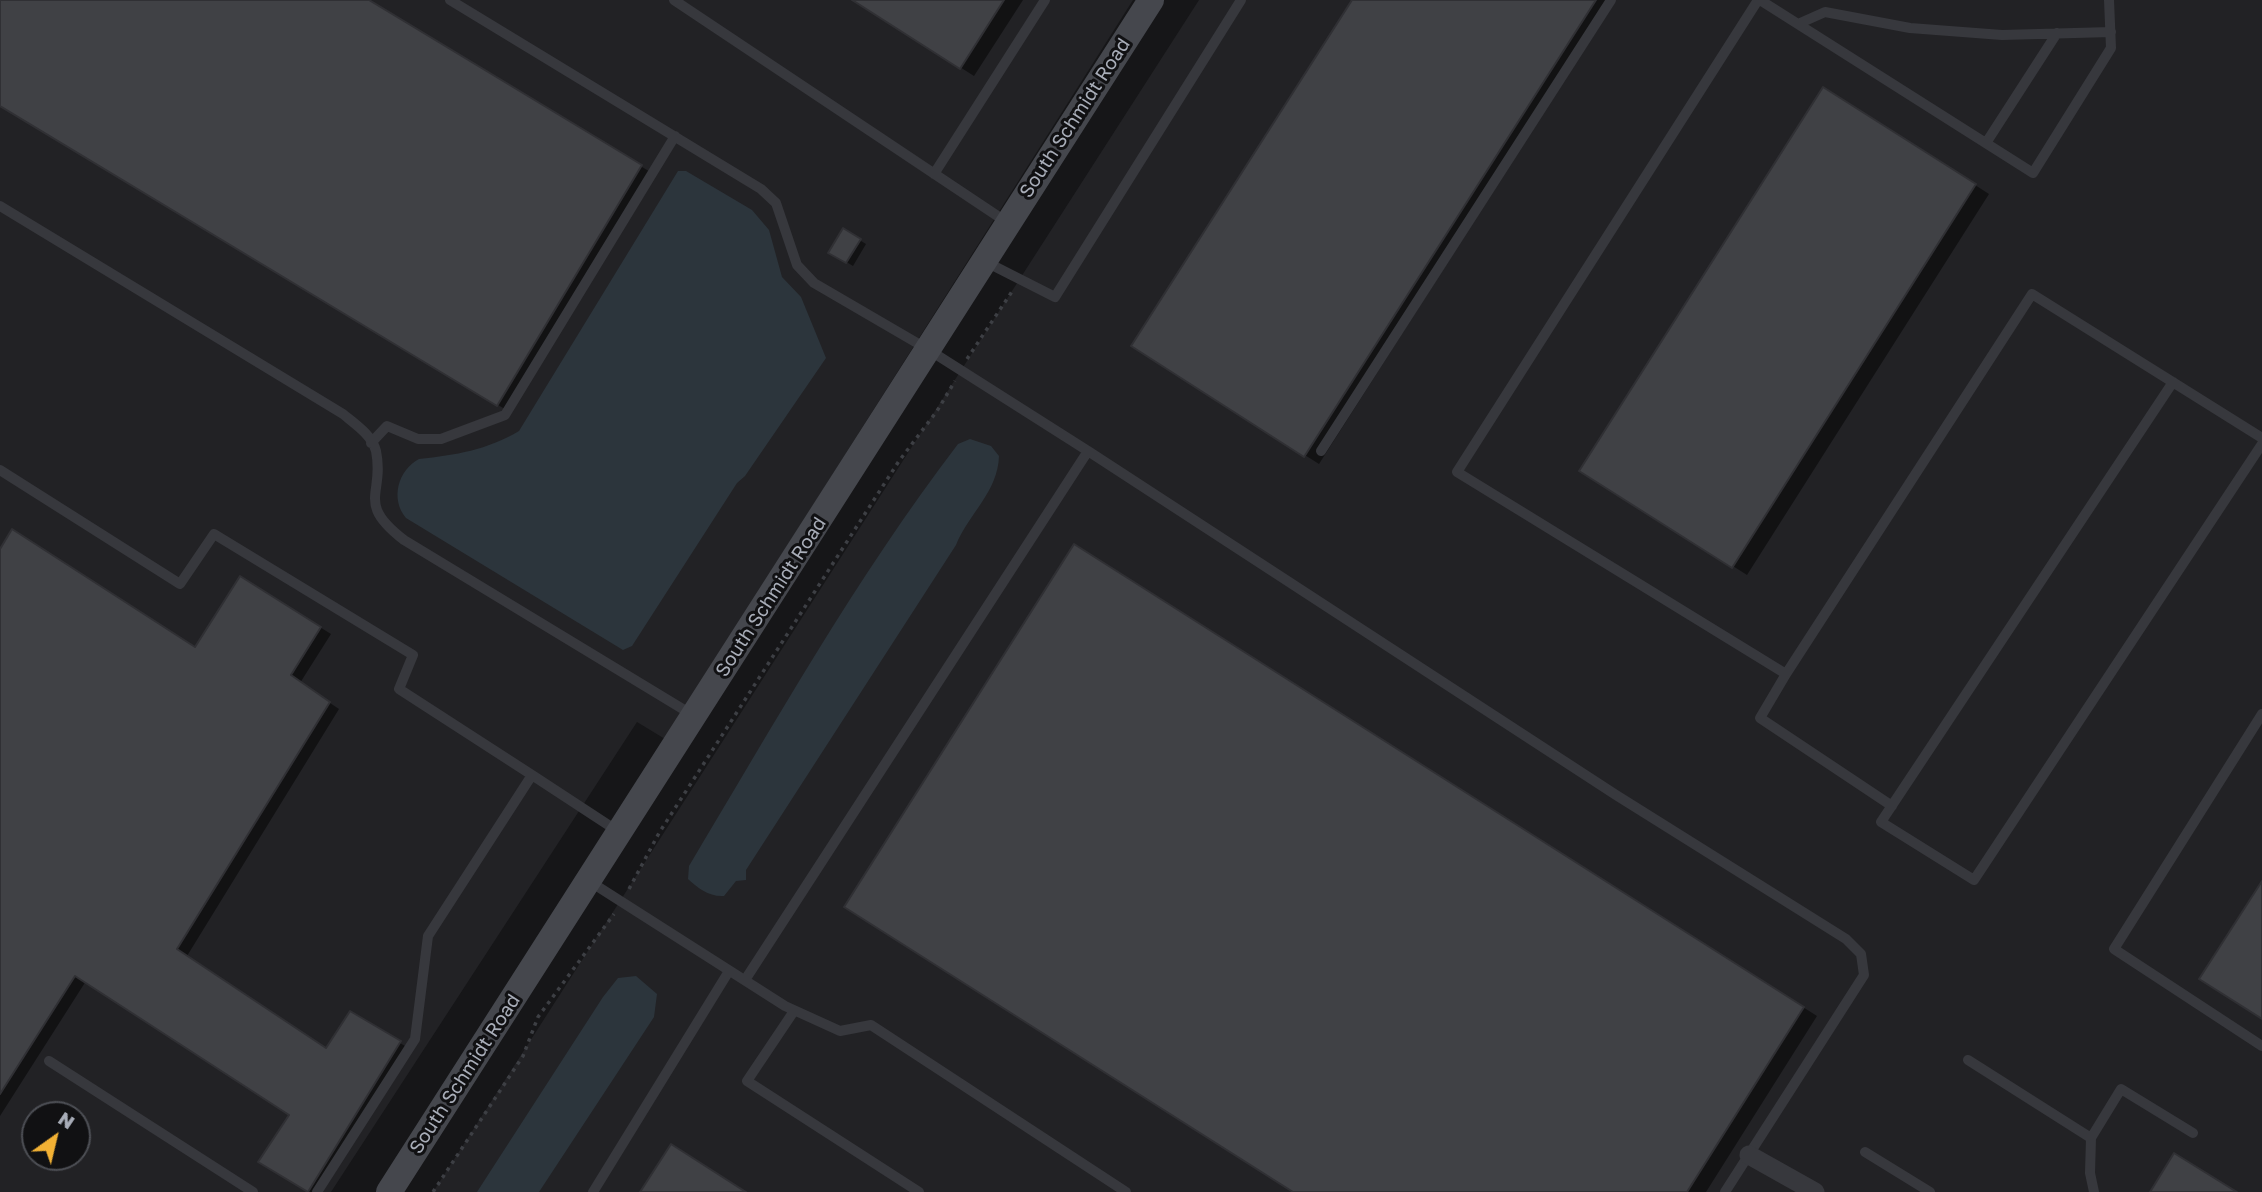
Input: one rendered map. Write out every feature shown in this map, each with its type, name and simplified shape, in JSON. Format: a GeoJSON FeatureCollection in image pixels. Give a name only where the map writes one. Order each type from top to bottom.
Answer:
{"type":"FeatureCollection","features":[{"type":"Feature","properties":{"kind":"street","name":"South Schmidt Road"},"geometry":{"type":"LineString","coordinates":[[389,1192],[1151,0]]}},
{"type":"Feature","properties":{"kind":"street"},"geometry":{"type":"LineString","coordinates":[[1749,1154],[1815,1192]]}},
{"type":"Feature","properties":{"kind":"lane"},"geometry":{"type":"LineString","coordinates":[[450,0],[761,190],[776,203],[797,264],[814,283],[961,370],[1616,794],[1846,939],[1861,954],[1864,975],[1725,1192]]}},
{"type":"Feature","properties":{"kind":"lane"},"geometry":{"type":"LineString","coordinates":[[674,0],[1007,223]]}},
{"type":"Feature","properties":{"kind":"lane"},"geometry":{"type":"LineString","coordinates":[[934,174],[1045,0]]}},
{"type":"Feature","properties":{"kind":"lane"},"geometry":{"type":"LineString","coordinates":[[984,261],[1055,297],[1241,0]]}},
{"type":"Feature","properties":{"kind":"lane"},"geometry":{"type":"LineString","coordinates":[[1321,451],[1611,0]]}},
{"type":"Feature","properties":{"kind":"lane"},"geometry":{"type":"LineString","coordinates":[[1786,674],[1457,472],[1759,0],[2033,173],[2111,48],[2109,0]]}},
{"type":"Feature","properties":{"kind":"lane"},"geometry":{"type":"LineString","coordinates":[[1798,24],[1825,12],[1910,28],[2002,34],[2110,32]]}},
{"type":"Feature","properties":{"kind":"lane"},"geometry":{"type":"LineString","coordinates":[[1986,143],[2057,33]]}},
{"type":"Feature","properties":{"kind":"lane"},"geometry":{"type":"LineString","coordinates":[[371,443],[387,426],[418,439],[441,439],[505,415],[674,136]]}},
{"type":"Feature","properties":{"kind":"lane"},"geometry":{"type":"LineString","coordinates":[[0,206],[343,415],[364,431],[376,450],[373,495],[383,524],[404,540],[695,716]]}},
{"type":"Feature","properties":{"kind":"lane"},"geometry":{"type":"LineString","coordinates":[[1892,806],[1760,718],[2032,294],[2262,438]]}},
{"type":"Feature","properties":{"kind":"lane"},"geometry":{"type":"LineString","coordinates":[[2173,382],[1881,822],[1974,880],[2262,444]]}},
{"type":"Feature","properties":{"kind":"lane"},"geometry":{"type":"LineString","coordinates":[[744,980],[1088,452]]}},
{"type":"Feature","properties":{"kind":"lane"},"geometry":{"type":"LineString","coordinates":[[0,470],[180,584],[214,534],[413,655],[399,689],[620,832]]}},
{"type":"Feature","properties":{"kind":"lane"},"geometry":{"type":"LineString","coordinates":[[2262,714],[2114,949],[2262,1046]]}},
{"type":"Feature","properties":{"kind":"lane"},"geometry":{"type":"LineString","coordinates":[[317,1192],[415,1039],[428,936],[531,775]]}},
{"type":"Feature","properties":{"kind":"lane"},"geometry":{"type":"LineString","coordinates":[[589,881],[794,1011],[840,1031],[871,1026],[1126,1192]]}},
{"type":"Feature","properties":{"kind":"lane"},"geometry":{"type":"LineString","coordinates":[[593,1192],[729,971]]}},
{"type":"Feature","properties":{"kind":"lane"},"geometry":{"type":"LineString","coordinates":[[794,1011],[747,1081],[919,1192]]}},
{"type":"Feature","properties":{"kind":"lane"},"geometry":{"type":"LineString","coordinates":[[1968,1060],[2091,1138]]}},
{"type":"Feature","properties":{"kind":"lane"},"geometry":{"type":"LineString","coordinates":[[49,1061],[253,1192]]}},
{"type":"Feature","properties":{"kind":"lane"},"geometry":{"type":"LineString","coordinates":[[2094,1192],[2090,1173],[2091,1138],[2121,1089],[2193,1133]]}},
{"type":"Feature","properties":{"kind":"lane"},"geometry":{"type":"LineString","coordinates":[[1865,1152],[1930,1192]]}},
{"type":"Feature","properties":{"kind":"path"},"geometry":{"type":"LineString","coordinates":[[433,1192],[523,1056],[538,1017],[621,901],[667,822],[899,461],[937,411],[1013,290]]}},
{"type":"Feature","properties":{"kind":"shaded area"},"geometry":{"type":"Polygon","coordinates":[[[0,0],[1133,0],[665,739],[637,722],[331,1192],[0,1192],[0,0]]]}},
{"type":"Feature","properties":{"kind":"shaded area"},"geometry":{"type":"Polygon","coordinates":[[[1199,0],[2262,0],[2262,1192],[433,1192],[1199,0]]]}},
{"type":"Feature","properties":{"kind":"shaded area"},"geometry":{"type":"Polygon","coordinates":[[[678,171],[686,171],[752,210],[769,230],[782,277],[801,297],[826,358],[745,476],[737,483],[632,646],[623,650],[406,518],[398,502],[398,494],[401,477],[419,459],[471,451],[519,431],[678,171]]]}},
{"type":"Feature","properties":{"kind":"shaded area"},"geometry":{"type":"Polygon","coordinates":[[[970,439],[991,446],[999,456],[994,481],[988,492],[746,870],[746,880],[736,881],[724,896],[704,891],[688,879],[689,866],[818,651],[885,546],[958,444],[970,439]]]}},
{"type":"Feature","properties":{"kind":"shaded area"},"geometry":{"type":"Polygon","coordinates":[[[636,976],[657,994],[654,1017],[539,1192],[477,1192],[603,997],[618,978],[636,976]]]}},
{"type":"Feature","properties":{"kind":"building"},"geometry":{"type":"Polygon","coordinates":[[[0,0],[369,0],[642,165],[497,406],[0,106],[0,0]]]}},
{"type":"Feature","properties":{"kind":"building"},"geometry":{"type":"Polygon","coordinates":[[[852,0],[1004,0],[960,69],[852,0]]]}},
{"type":"Feature","properties":{"kind":"building"},"geometry":{"type":"Polygon","coordinates":[[[1352,0],[1596,0],[1304,457],[1131,346],[1352,0]]]}},
{"type":"Feature","properties":{"kind":"building"},"geometry":{"type":"Polygon","coordinates":[[[1823,87],[1976,184],[1732,568],[1579,471],[1823,87]]]}},
{"type":"Feature","properties":{"kind":"building"},"geometry":{"type":"Polygon","coordinates":[[[843,228],[861,239],[846,263],[828,253],[843,228]]]}},
{"type":"Feature","properties":{"kind":"building"},"geometry":{"type":"Polygon","coordinates":[[[12,529],[195,647],[240,576],[321,627],[291,675],[330,702],[177,949],[326,1048],[350,1011],[401,1041],[308,1192],[258,1162],[289,1115],[75,976],[0,1094],[0,549],[12,529]]]}},
{"type":"Feature","properties":{"kind":"building"},"geometry":{"type":"Polygon","coordinates":[[[1074,544],[1804,1007],[1687,1192],[1293,1192],[844,907],[1074,544]]]}},
{"type":"Feature","properties":{"kind":"building"},"geometry":{"type":"Polygon","coordinates":[[[2262,881],[2262,1019],[2199,979],[2262,881]]]}},
{"type":"Feature","properties":{"kind":"building"},"geometry":{"type":"Polygon","coordinates":[[[671,1144],[746,1192],[640,1192],[671,1144]]]}},
{"type":"Feature","properties":{"kind":"building"},"geometry":{"type":"Polygon","coordinates":[[[2174,1153],[2237,1192],[2150,1192],[2174,1153]]]}}]}
